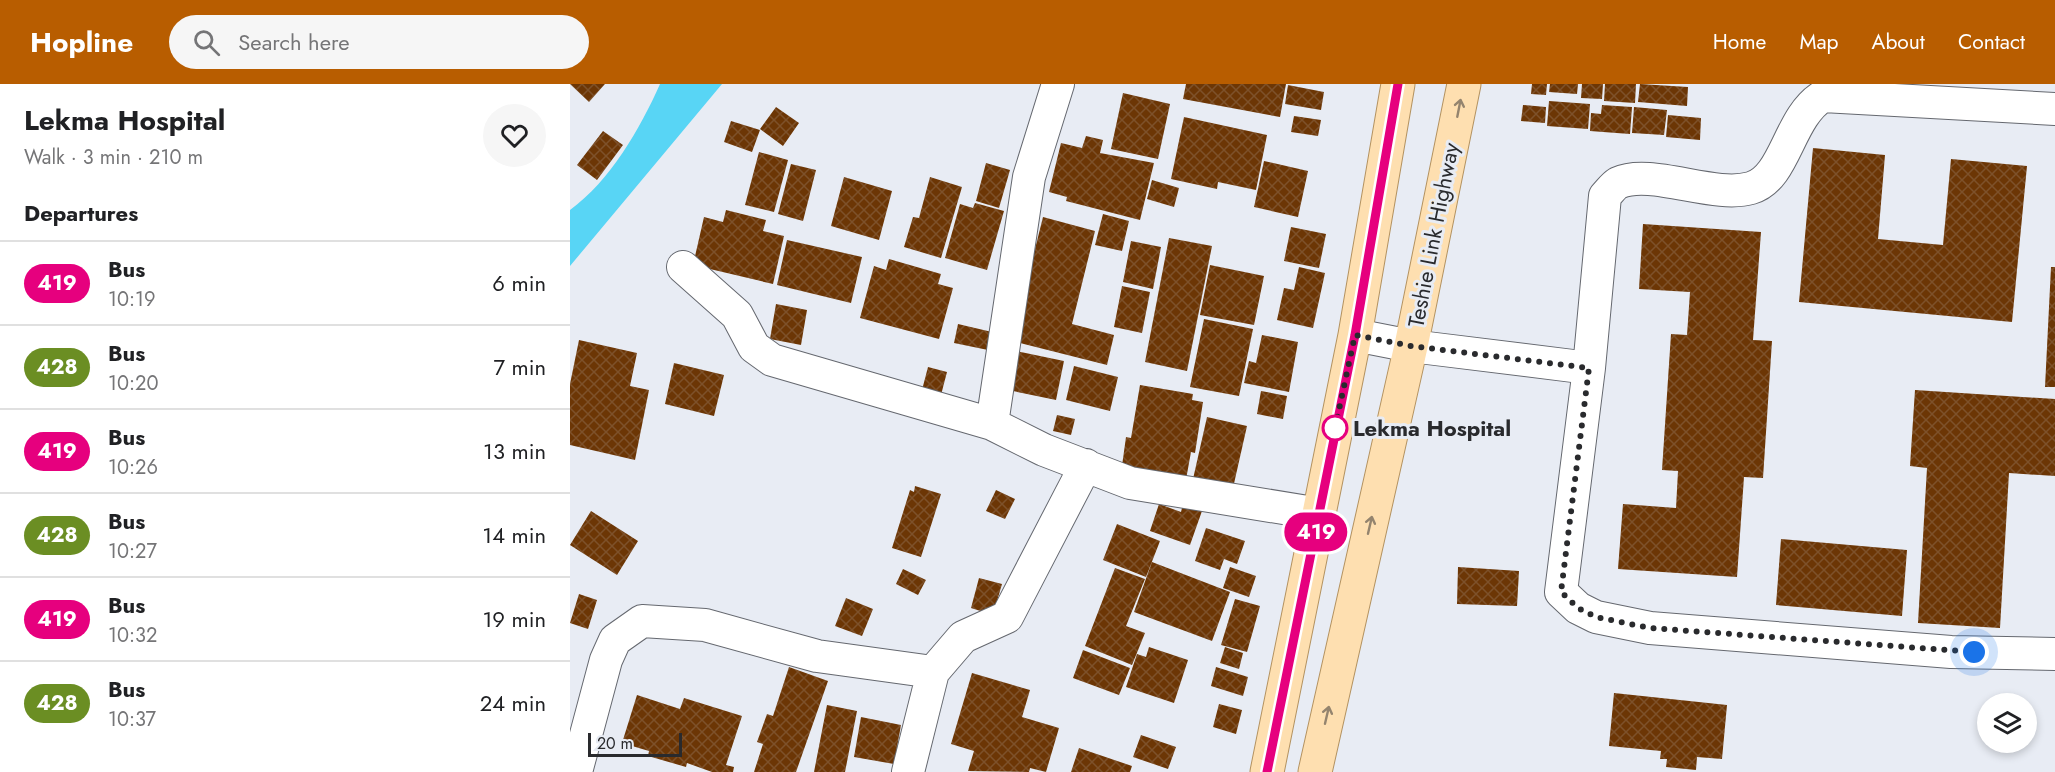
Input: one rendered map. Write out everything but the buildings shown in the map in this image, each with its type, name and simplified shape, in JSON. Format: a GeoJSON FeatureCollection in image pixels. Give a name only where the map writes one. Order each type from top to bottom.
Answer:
{"type":"FeatureCollection","features":[{"type":"Feature","properties":{"kind":"main road"},"geometry":{"type":"LineString","coordinates":[[1267,772],[1320,514],[1337,413],[1355,335],[1398,84]]}},
{"type":"Feature","properties":{"kind":"main road","name":"Teshie Link Highway"},"geometry":{"type":"LineString","coordinates":[[1314,772],[1411,346],[1464,84]]}},
{"type":"Feature","properties":{"kind":"street"},"geometry":{"type":"LineString","coordinates":[[992,424],[1029,177],[1058,84]]}},
{"type":"Feature","properties":{"kind":"street"},"geometry":{"type":"LineString","coordinates":[[2055,109],[1823,96],[1810,103],[1791,134],[1777,165],[1767,179],[1753,188],[1735,190],[1633,179],[1617,184],[1605,196],[1589,368],[1561,592],[1578,608],[1596,617],[1650,628],[1951,652],[2055,654]]}},
{"type":"Feature","properties":{"kind":"street"},"geometry":{"type":"LineString","coordinates":[[683,267],[737,315],[754,347],[772,360],[992,424],[1044,450],[1130,483],[1320,514]]}},
{"type":"Feature","properties":{"kind":"street"},"geometry":{"type":"LineString","coordinates":[[1355,335],[1411,346],[1589,368]]}},
{"type":"Feature","properties":{"kind":"street"},"geometry":{"type":"LineString","coordinates":[[908,772],[933,672],[963,637],[1007,617],[1086,465]]}},
{"type":"Feature","properties":{"kind":"street"},"geometry":{"type":"LineString","coordinates":[[576,772],[606,660],[615,640],[642,621],[705,625],[818,656],[933,672]]}},
{"type":"Feature","properties":{"kind":"water"},"geometry":{"type":"Polygon","coordinates":[[[660,84],[722,84],[570,266],[570,210],[585,198],[611,169],[643,119],[660,84]]]}},
{"type":"Feature","properties":{"kind":"bus line","name":"419"},"geometry":{"type":"LineString","coordinates":[[1267,772],[1320,514],[1337,413],[1355,335],[1398,84]]}},
{"type":"Feature","properties":{"kind":"place","name":"Lekma Hospital"},"geometry":{"type":"Point","coordinates":[1335,428]}},
{"type":"Feature","properties":{"kind":"route"},"geometry":{"type":"LineString","coordinates":[[1335,428],[1334,433],[1355,335],[1411,346],[1589,368],[1561,592],[1578,608],[1596,617],[1650,628],[1974,652]]}}]}
